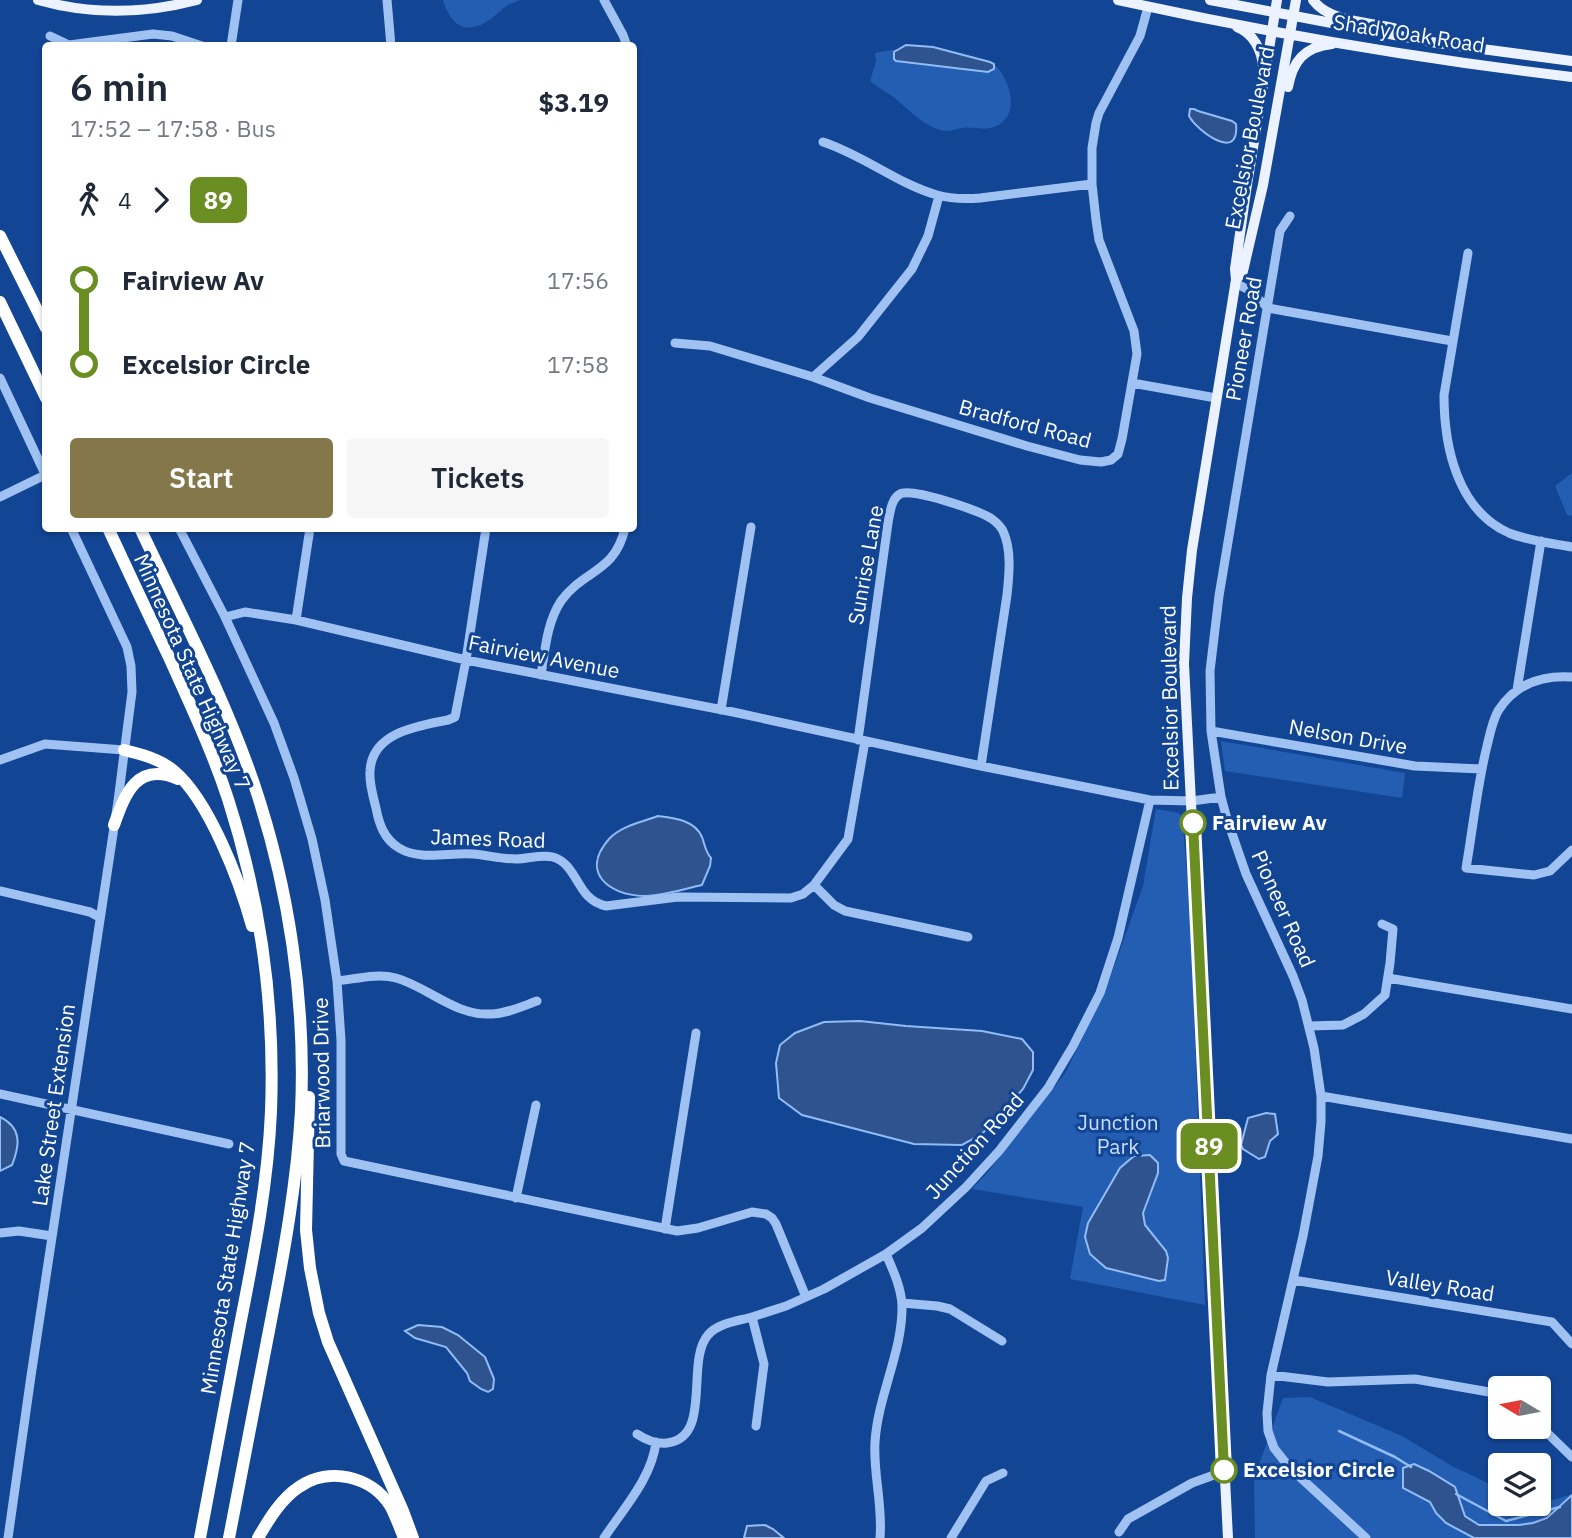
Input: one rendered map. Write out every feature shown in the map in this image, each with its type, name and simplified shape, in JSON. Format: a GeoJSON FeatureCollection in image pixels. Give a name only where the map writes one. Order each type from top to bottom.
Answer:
{"type":"FeatureCollection","features":[{"type":"Feature","properties":{"kind":"highway"},"geometry":{"type":"LineString","coordinates":[[0,236],[42,320]]}},
{"type":"Feature","properties":{"kind":"highway"},"geometry":{"type":"LineString","coordinates":[[0,302],[42,390]]}},
{"type":"Feature","properties":{"kind":"highway","name":"Minnesota State Highway 7"},"geometry":{"type":"LineString","coordinates":[[110,532],[190,703],[228,798],[254,897],[271,1034],[271,1100],[266,1176],[256,1241],[198,1538]]}},
{"type":"Feature","properties":{"kind":"highway","name":"Minnesota State Highway 7"},"geometry":{"type":"LineString","coordinates":[[142,532],[214,684],[254,785],[275,858],[287,914],[298,998],[301,1110],[292,1205],[229,1538]]}},
{"type":"Feature","properties":{"kind":"highway"},"geometry":{"type":"LineString","coordinates":[[124,750],[151,757],[175,771],[187,784],[217,833],[231,863],[251,923],[268,1000]]}},
{"type":"Feature","properties":{"kind":"highway"},"geometry":{"type":"LineString","coordinates":[[114,825],[129,789],[140,779],[163,774],[187,784]]}},
{"type":"Feature","properties":{"kind":"highway"},"geometry":{"type":"LineString","coordinates":[[298,998],[309,1080],[306,1230],[315,1297],[328,1342],[413,1538]]}},
{"type":"Feature","properties":{"kind":"highway"},"geometry":{"type":"LineString","coordinates":[[258,1538],[275,1511],[298,1487],[312,1480],[338,1476],[361,1481],[377,1491],[391,1507],[404,1538]]}},
{"type":"Feature","properties":{"kind":"main road"},"geometry":{"type":"LineString","coordinates":[[38,0],[79,9],[121,12],[155,9],[197,0]]}},
{"type":"Feature","properties":{"kind":"main road","name":"Shady Oak Road"},"geometry":{"type":"LineString","coordinates":[[1118,0],[1346,44],[1572,77]]}},
{"type":"Feature","properties":{"kind":"main road","name":"Shady Oak Road"},"geometry":{"type":"LineString","coordinates":[[1210,0],[1482,50],[1572,61]]}},
{"type":"Feature","properties":{"kind":"main road"},"geometry":{"type":"LineString","coordinates":[[1224,3],[1240,0]]}},
{"type":"Feature","properties":{"kind":"main road","name":"Excelsior Boulevard"},"geometry":{"type":"LineString","coordinates":[[1228,1538],[1185,685],[1187,598],[1195,525],[1236,282],[1235,269],[1244,204],[1277,0]]}},
{"type":"Feature","properties":{"kind":"main road","name":"Excelsior Boulevard"},"geometry":{"type":"LineString","coordinates":[[1236,282],[1243,271],[1264,185],[1296,0]]}},
{"type":"Feature","properties":{"kind":"main road"},"geometry":{"type":"LineString","coordinates":[[1312,0],[1328,14],[1393,28],[1411,38]]}},
{"type":"Feature","properties":{"kind":"main road"},"geometry":{"type":"LineString","coordinates":[[1225,22],[1243,29],[1256,44],[1263,59],[1264,80]]}},
{"type":"Feature","properties":{"kind":"main road"},"geometry":{"type":"LineString","coordinates":[[1264,185],[1279,139],[1290,77],[1296,61],[1321,46],[1346,44]]}},
{"type":"Feature","properties":{"kind":"street"},"geometry":{"type":"LineString","coordinates":[[232,42],[238,0]]}},
{"type":"Feature","properties":{"kind":"street"},"geometry":{"type":"LineString","coordinates":[[387,0],[391,42]]}},
{"type":"Feature","properties":{"kind":"street"},"geometry":{"type":"LineString","coordinates":[[604,0],[626,42]]}},
{"type":"Feature","properties":{"kind":"street","name":"Bradford Road"},"geometry":{"type":"LineString","coordinates":[[675,343],[710,346],[1027,446],[1080,460],[1101,463],[1111,460],[1118,454],[1122,439],[1137,354],[1134,331],[1099,240],[1091,184],[1092,148],[1099,113],[1140,36],[1148,6]]}},
{"type":"Feature","properties":{"kind":"street"},"geometry":{"type":"LineString","coordinates":[[98,42],[153,34],[190,42]]}},
{"type":"Feature","properties":{"kind":"street"},"geometry":{"type":"LineString","coordinates":[[50,36],[63,42]]}},
{"type":"Feature","properties":{"kind":"street"},"geometry":{"type":"LineString","coordinates":[[823,142],[842,148],[919,188],[964,199],[1091,184]]}},
{"type":"Feature","properties":{"kind":"street"},"geometry":{"type":"LineString","coordinates":[[813,377],[858,337],[912,269],[928,236],[939,195]]}},
{"type":"Feature","properties":{"kind":"street","name":"Pioneer Road"},"geometry":{"type":"LineString","coordinates":[[1290,216],[1280,231],[1236,490],[1210,671],[1211,731],[1220,797],[1246,874],[1293,976],[1310,1026],[1321,1097],[1318,1156],[1272,1375],[1267,1413],[1268,1431],[1274,1447],[1289,1467],[1366,1538]]}},
{"type":"Feature","properties":{"kind":"street"},"geometry":{"type":"LineString","coordinates":[[1468,253],[1444,395],[1444,417],[1450,451],[1461,483],[1483,516],[1496,526],[1518,536],[1572,547]]}},
{"type":"Feature","properties":{"kind":"street"},"geometry":{"type":"LineString","coordinates":[[1236,282],[1268,308],[1452,341]]}},
{"type":"Feature","properties":{"kind":"street"},"geometry":{"type":"LineString","coordinates":[[0,378],[42,469]]}},
{"type":"Feature","properties":{"kind":"street"},"geometry":{"type":"LineString","coordinates":[[1132,383],[1216,398]]}},
{"type":"Feature","properties":{"kind":"street"},"geometry":{"type":"LineString","coordinates":[[0,497],[42,476]]}},
{"type":"Feature","properties":{"kind":"street","name":"Sunrise Lane"},"geometry":{"type":"LineString","coordinates":[[814,886],[848,839],[888,523],[897,495],[904,491],[981,513],[994,520],[1003,530],[1009,577],[981,766]]}},
{"type":"Feature","properties":{"kind":"street"},"geometry":{"type":"LineString","coordinates":[[721,710],[751,527]]}},
{"type":"Feature","properties":{"kind":"street","name":"Lake Street Extension"},"geometry":{"type":"LineString","coordinates":[[8,1538],[132,692],[127,647],[73,532]]}},
{"type":"Feature","properties":{"kind":"street","name":"Briarwood Drive"},"geometry":{"type":"LineString","coordinates":[[181,532],[225,617],[274,723],[312,839],[325,900],[337,981],[341,1040],[341,1154],[344,1161],[677,1231],[687,1231],[752,1212],[766,1214],[776,1224],[806,1297]]}},
{"type":"Feature","properties":{"kind":"street"},"geometry":{"type":"LineString","coordinates":[[296,620],[309,532]]}},
{"type":"Feature","properties":{"kind":"street","name":"James Road"},"geometry":{"type":"LineString","coordinates":[[485,532],[466,660],[454,717],[396,733],[383,743],[373,757],[370,774],[377,817],[389,841],[414,854],[470,854],[513,859],[550,857],[565,865],[591,900],[606,906],[678,897],[791,898],[814,886]]}},
{"type":"Feature","properties":{"kind":"street"},"geometry":{"type":"LineString","coordinates":[[541,675],[555,611],[578,583],[613,557],[624,532]]}},
{"type":"Feature","properties":{"kind":"street"},"geometry":{"type":"LineString","coordinates":[[1517,690],[1541,541]]}},
{"type":"Feature","properties":{"kind":"street","name":"Fairview Avenue"},"geometry":{"type":"LineString","coordinates":[[225,617],[245,612],[296,620],[466,660],[721,710],[1150,800],[1192,801],[1220,797]]}},
{"type":"Feature","properties":{"kind":"street"},"geometry":{"type":"LineString","coordinates":[[1572,677],[1545,678],[1530,682],[1506,700],[1494,719],[1481,769],[1466,868],[1534,875],[1550,871],[1572,850]]}},
{"type":"Feature","properties":{"kind":"street","name":"Nelson Drive"},"geometry":{"type":"LineString","coordinates":[[1211,731],[1415,766],[1481,769]]}},
{"type":"Feature","properties":{"kind":"street"},"geometry":{"type":"LineString","coordinates":[[0,760],[45,744],[124,750]]}},
{"type":"Feature","properties":{"kind":"street","name":"Junction Road"},"geometry":{"type":"LineString","coordinates":[[656,1442],[665,1444],[675,1441],[688,1432],[693,1421],[699,1354],[709,1333],[719,1326],[752,1317],[824,1289],[886,1254],[922,1228],[945,1208],[999,1151],[1048,1088],[1100,993],[1118,938],[1150,800]]}},
{"type":"Feature","properties":{"kind":"street"},"geometry":{"type":"LineString","coordinates":[[814,886],[834,905],[845,911],[968,937]]}},
{"type":"Feature","properties":{"kind":"street"},"geometry":{"type":"LineString","coordinates":[[0,891],[90,912],[99,917]]}},
{"type":"Feature","properties":{"kind":"street"},"geometry":{"type":"LineString","coordinates":[[1310,1026],[1343,1026],[1364,1014],[1385,995],[1392,929],[1382,924]]}},
{"type":"Feature","properties":{"kind":"street"},"geometry":{"type":"LineString","coordinates":[[337,981],[372,976],[396,978],[457,1007],[480,1014],[493,1014],[537,1001]]}},
{"type":"Feature","properties":{"kind":"street"},"geometry":{"type":"LineString","coordinates":[[1388,978],[1572,1009]]}},
{"type":"Feature","properties":{"kind":"street"},"geometry":{"type":"LineString","coordinates":[[665,1229],[696,1033]]}},
{"type":"Feature","properties":{"kind":"street"},"geometry":{"type":"LineString","coordinates":[[0,1094],[229,1144]]}},
{"type":"Feature","properties":{"kind":"street"},"geometry":{"type":"LineString","coordinates":[[1321,1097],[1572,1139]]}},
{"type":"Feature","properties":{"kind":"street"},"geometry":{"type":"LineString","coordinates":[[516,1198],[536,1105]]}},
{"type":"Feature","properties":{"kind":"street"},"geometry":{"type":"LineString","coordinates":[[0,1233],[19,1231],[52,1236]]}},
{"type":"Feature","properties":{"kind":"street"},"geometry":{"type":"LineString","coordinates":[[880,1538],[881,1508],[875,1444],[877,1419],[901,1329],[902,1303],[886,1254]]}},
{"type":"Feature","properties":{"kind":"street","name":"Valley Road"},"geometry":{"type":"LineString","coordinates":[[1293,1280],[1552,1322],[1572,1344]]}},
{"type":"Feature","properties":{"kind":"street"},"geometry":{"type":"LineString","coordinates":[[902,1303],[950,1309],[1002,1341]]}},
{"type":"Feature","properties":{"kind":"street"},"geometry":{"type":"LineString","coordinates":[[752,1317],[764,1364],[755,1426]]}},
{"type":"Feature","properties":{"kind":"street"},"geometry":{"type":"LineString","coordinates":[[1272,1375],[1328,1382],[1415,1379],[1488,1392]]}},
{"type":"Feature","properties":{"kind":"street"},"geometry":{"type":"LineString","coordinates":[[604,1538],[631,1499],[655,1454],[656,1442],[645,1440],[637,1434]]}},
{"type":"Feature","properties":{"kind":"street"},"geometry":{"type":"LineString","coordinates":[[1551,1437],[1572,1457]]}},
{"type":"Feature","properties":{"kind":"street"},"geometry":{"type":"LineString","coordinates":[[951,1538],[986,1481],[1003,1473]]}},
{"type":"Feature","properties":{"kind":"street"},"geometry":{"type":"LineString","coordinates":[[1119,1532],[1128,1519],[1192,1483],[1224,1474]]}},
{"type":"Feature","properties":{"kind":"green space"},"geometry":{"type":"Polygon","coordinates":[[[443,0],[520,0],[507,5],[483,24],[468,28],[456,23],[446,10],[443,0]]]}},
{"type":"Feature","properties":{"kind":"green space"},"geometry":{"type":"Polygon","coordinates":[[[897,49],[894,52],[896,61],[901,63],[988,72],[994,64],[1005,78],[1008,87],[1011,106],[1008,115],[1003,122],[986,129],[946,131],[924,122],[870,81],[876,61],[875,53],[897,49]]]}},
{"type":"Feature","properties":{"kind":"green space"},"geometry":{"type":"Polygon","coordinates":[[[1572,473],[1572,516],[1567,515],[1555,486],[1572,473]]]}},
{"type":"Feature","properties":{"kind":"green space"},"geometry":{"type":"Polygon","coordinates":[[[1221,741],[1405,773],[1402,798],[1225,771],[1221,741]]]}},
{"type":"Feature","properties":{"kind":"green space","name":"Junction Park"},"geometry":{"type":"Polygon","coordinates":[[[1156,809],[1179,813],[1182,816],[1190,907],[1205,1305],[1070,1279],[1083,1207],[972,1189],[1066,1072],[1109,981],[1143,886],[1156,809]]]}},
{"type":"Feature","properties":{"kind":"green space"},"geometry":{"type":"Polygon","coordinates":[[[1310,1397],[1402,1436],[1452,1466],[1488,1483],[1488,1516],[1551,1516],[1551,1500],[1572,1494],[1572,1538],[1255,1538],[1254,1478],[1283,1398],[1310,1397]]]}},
{"type":"Feature","properties":{"kind":"shaded area"},"geometry":{"type":"Polygon","coordinates":[[[906,45],[933,47],[990,62],[994,64],[994,69],[988,72],[896,61],[894,52],[906,45]]]}},
{"type":"Feature","properties":{"kind":"shaded area"},"geometry":{"type":"Polygon","coordinates":[[[1190,109],[1236,124],[1235,135],[1231,141],[1225,143],[1217,140],[1200,129],[1189,116],[1190,109]]]}},
{"type":"Feature","properties":{"kind":"shaded area"},"geometry":{"type":"Polygon","coordinates":[[[658,816],[689,823],[699,831],[711,858],[702,885],[666,894],[644,896],[631,895],[609,886],[602,880],[597,862],[609,839],[619,831],[658,816]]]}},
{"type":"Feature","properties":{"kind":"shaded area"},"geometry":{"type":"Polygon","coordinates":[[[860,1021],[982,1031],[1022,1039],[1033,1052],[1033,1070],[1023,1089],[982,1134],[962,1145],[914,1144],[802,1115],[779,1098],[776,1063],[780,1045],[795,1033],[824,1022],[860,1021]]]}},
{"type":"Feature","properties":{"kind":"shaded area"},"geometry":{"type":"Polygon","coordinates":[[[1266,1113],[1275,1114],[1278,1134],[1270,1141],[1265,1157],[1259,1159],[1241,1145],[1248,1118],[1266,1113]]]}},
{"type":"Feature","properties":{"kind":"shaded area"},"geometry":{"type":"Polygon","coordinates":[[[0,1117],[16,1132],[18,1144],[12,1165],[0,1171],[0,1117]]]}},
{"type":"Feature","properties":{"kind":"shaded area"},"geometry":{"type":"Polygon","coordinates":[[[1150,1155],[1158,1163],[1158,1173],[1143,1213],[1145,1225],[1166,1251],[1168,1258],[1165,1280],[1159,1281],[1106,1268],[1090,1254],[1085,1237],[1088,1223],[1120,1168],[1134,1156],[1150,1155]]]}},
{"type":"Feature","properties":{"kind":"shaded area"},"geometry":{"type":"Polygon","coordinates":[[[418,1325],[442,1327],[458,1335],[485,1357],[494,1379],[493,1389],[488,1392],[470,1381],[467,1373],[446,1347],[415,1338],[405,1331],[418,1325]]]}},
{"type":"Feature","properties":{"kind":"shaded area"},"geometry":{"type":"Polygon","coordinates":[[[1414,1464],[1455,1487],[1465,1516],[1479,1525],[1533,1523],[1551,1516],[1572,1495],[1572,1538],[1474,1538],[1446,1523],[1430,1502],[1403,1488],[1403,1468],[1414,1464]]]}},
{"type":"Feature","properties":{"kind":"shaded area"},"geometry":{"type":"Polygon","coordinates":[[[765,1525],[784,1538],[744,1538],[747,1526],[765,1525]]]}},
{"type":"Feature","properties":{"kind":"waterway"},"geometry":{"type":"LineString","coordinates":[[1339,1431],[1411,1467]]}},
{"type":"Feature","properties":{"kind":"waterway"},"geometry":{"type":"LineString","coordinates":[[1456,1494],[1506,1521],[1560,1507]]}},
{"type":"Feature","properties":{"kind":"bus line","name":"89"},"geometry":{"type":"LineString","coordinates":[[1193,823],[1224,1470]]}},
{"type":"Feature","properties":{"kind":"place","name":"Fairview Av"},"geometry":{"type":"Point","coordinates":[1193,823]}},
{"type":"Feature","properties":{"kind":"place","name":"Excelsior Circle"},"geometry":{"type":"Point","coordinates":[1224,1470]}}]}
